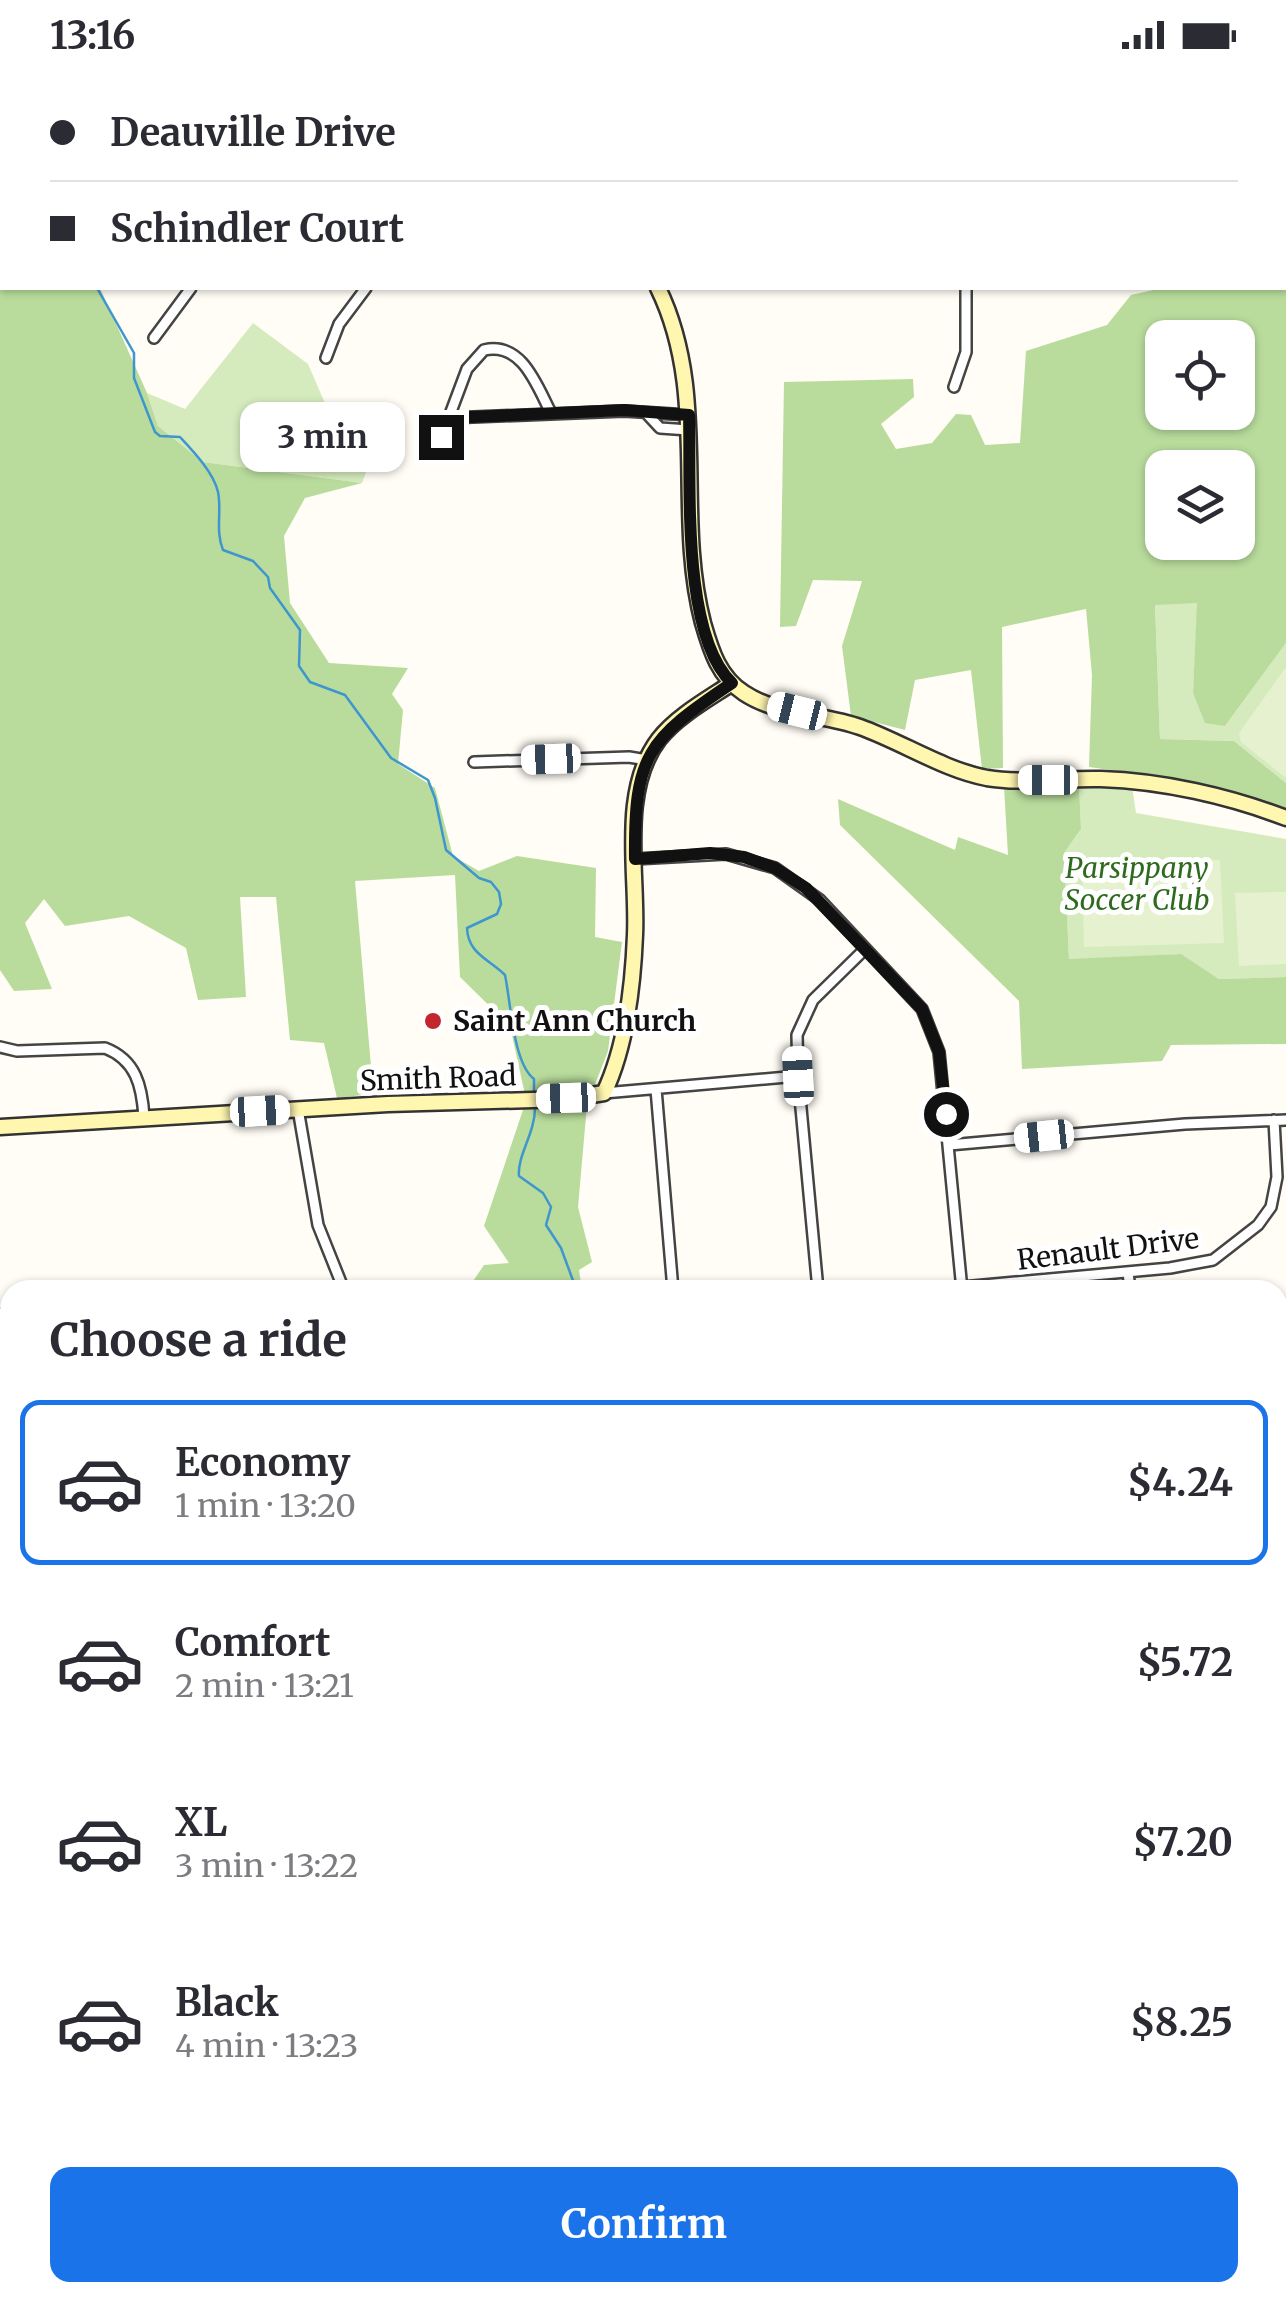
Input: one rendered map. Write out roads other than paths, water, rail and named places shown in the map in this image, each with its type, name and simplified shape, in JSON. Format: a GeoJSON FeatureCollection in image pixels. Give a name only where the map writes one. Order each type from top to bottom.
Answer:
{"type":"FeatureCollection","features":[{"type":"Feature","properties":{"kind":"street"},"geometry":{"type":"LineString","coordinates":[[154,338],[190,290]]}},
{"type":"Feature","properties":{"kind":"street"},"geometry":{"type":"LineString","coordinates":[[326,358],[339,324],[364,290]]}},
{"type":"Feature","properties":{"kind":"street"},"geometry":{"type":"LineString","coordinates":[[659,290],[674,322],[684,364],[696,588],[716,662],[732,683],[759,700],[862,728],[986,778],[1136,782],[1255,806],[1286,818]]}},
{"type":"Feature","properties":{"kind":"street"},"geometry":{"type":"LineString","coordinates":[[954,387],[966,352],[966,290]]}},
{"type":"Feature","properties":{"kind":"street"},"geometry":{"type":"LineString","coordinates":[[434,457],[471,363],[484,350],[496,348],[520,360],[551,413]]}},
{"type":"Feature","properties":{"kind":"street"},"geometry":{"type":"LineString","coordinates":[[449,418],[624,410],[647,414],[660,428],[689,422]]}},
{"type":"Feature","properties":{"kind":"street"},"geometry":{"type":"LineString","coordinates":[[604,1093],[616,1068],[634,956],[637,800],[647,760],[666,731],[732,683]]}},
{"type":"Feature","properties":{"kind":"street"},"geometry":{"type":"LineString","coordinates":[[474,762],[628,757],[647,760]]}},
{"type":"Feature","properties":{"kind":"street"},"geometry":{"type":"LineString","coordinates":[[635,859],[710,853],[762,862],[806,888],[916,1001],[931,1025],[939,1052],[961,1280]]}},
{"type":"Feature","properties":{"kind":"street"},"geometry":{"type":"LineString","coordinates":[[817,1280],[797,1035],[806,1010],[865,949]]}},
{"type":"Feature","properties":{"kind":"street"},"geometry":{"type":"LineString","coordinates":[[0,1046],[17,1051],[104,1048],[116,1052],[136,1073],[144,1117]]}},
{"type":"Feature","properties":{"kind":"street"},"geometry":{"type":"LineString","coordinates":[[604,1093],[798,1076]]}},
{"type":"Feature","properties":{"kind":"street"},"geometry":{"type":"LineString","coordinates":[[656,1089],[673,1280]]}},
{"type":"Feature","properties":{"kind":"street","name":"Smith Road"},"geometry":{"type":"LineString","coordinates":[[0,1126],[537,1100],[604,1093]]}},
{"type":"Feature","properties":{"kind":"street"},"geometry":{"type":"LineString","coordinates":[[298,1110],[314,1208],[340,1280]]}},
{"type":"Feature","properties":{"kind":"street","name":"Renault Drive"},"geometry":{"type":"LineString","coordinates":[[1045,1280],[1204,1264],[1229,1250],[1258,1225],[1271,1207],[1277,1183],[1274,1120]]}},
{"type":"Feature","properties":{"kind":"street"},"geometry":{"type":"LineString","coordinates":[[949,1145],[1185,1124],[1286,1120]]}},
{"type":"Feature","properties":{"kind":"street"},"geometry":{"type":"LineString","coordinates":[[1128,1272],[1129,1280]]}},
{"type":"Feature","properties":{"kind":"waterway"},"geometry":{"type":"LineString","coordinates":[[98,290],[134,353],[134,378],[155,432],[180,437],[212,477],[218,492],[223,550],[253,561],[268,577],[270,588],[300,630],[299,666],[310,682],[345,695],[391,758],[428,780],[446,850],[499,892],[501,904],[497,914],[467,928],[468,937],[475,950],[505,975],[517,1046],[534,1079],[534,1095]]}},
{"type":"Feature","properties":{"kind":"waterway"},"geometry":{"type":"LineString","coordinates":[[535,1108],[519,1176],[543,1193],[551,1207],[546,1225],[561,1248],[573,1280]]}},
{"type":"Feature","properties":{"kind":"place","name":"Saint Ann Church"},"geometry":{"type":"Point","coordinates":[433,1021]}},
{"type":"Feature","properties":{"kind":"park label","name":"Parsippany Soccer Club"},"geometry":{"type":"Point","coordinates":[1137,884]}}]}
